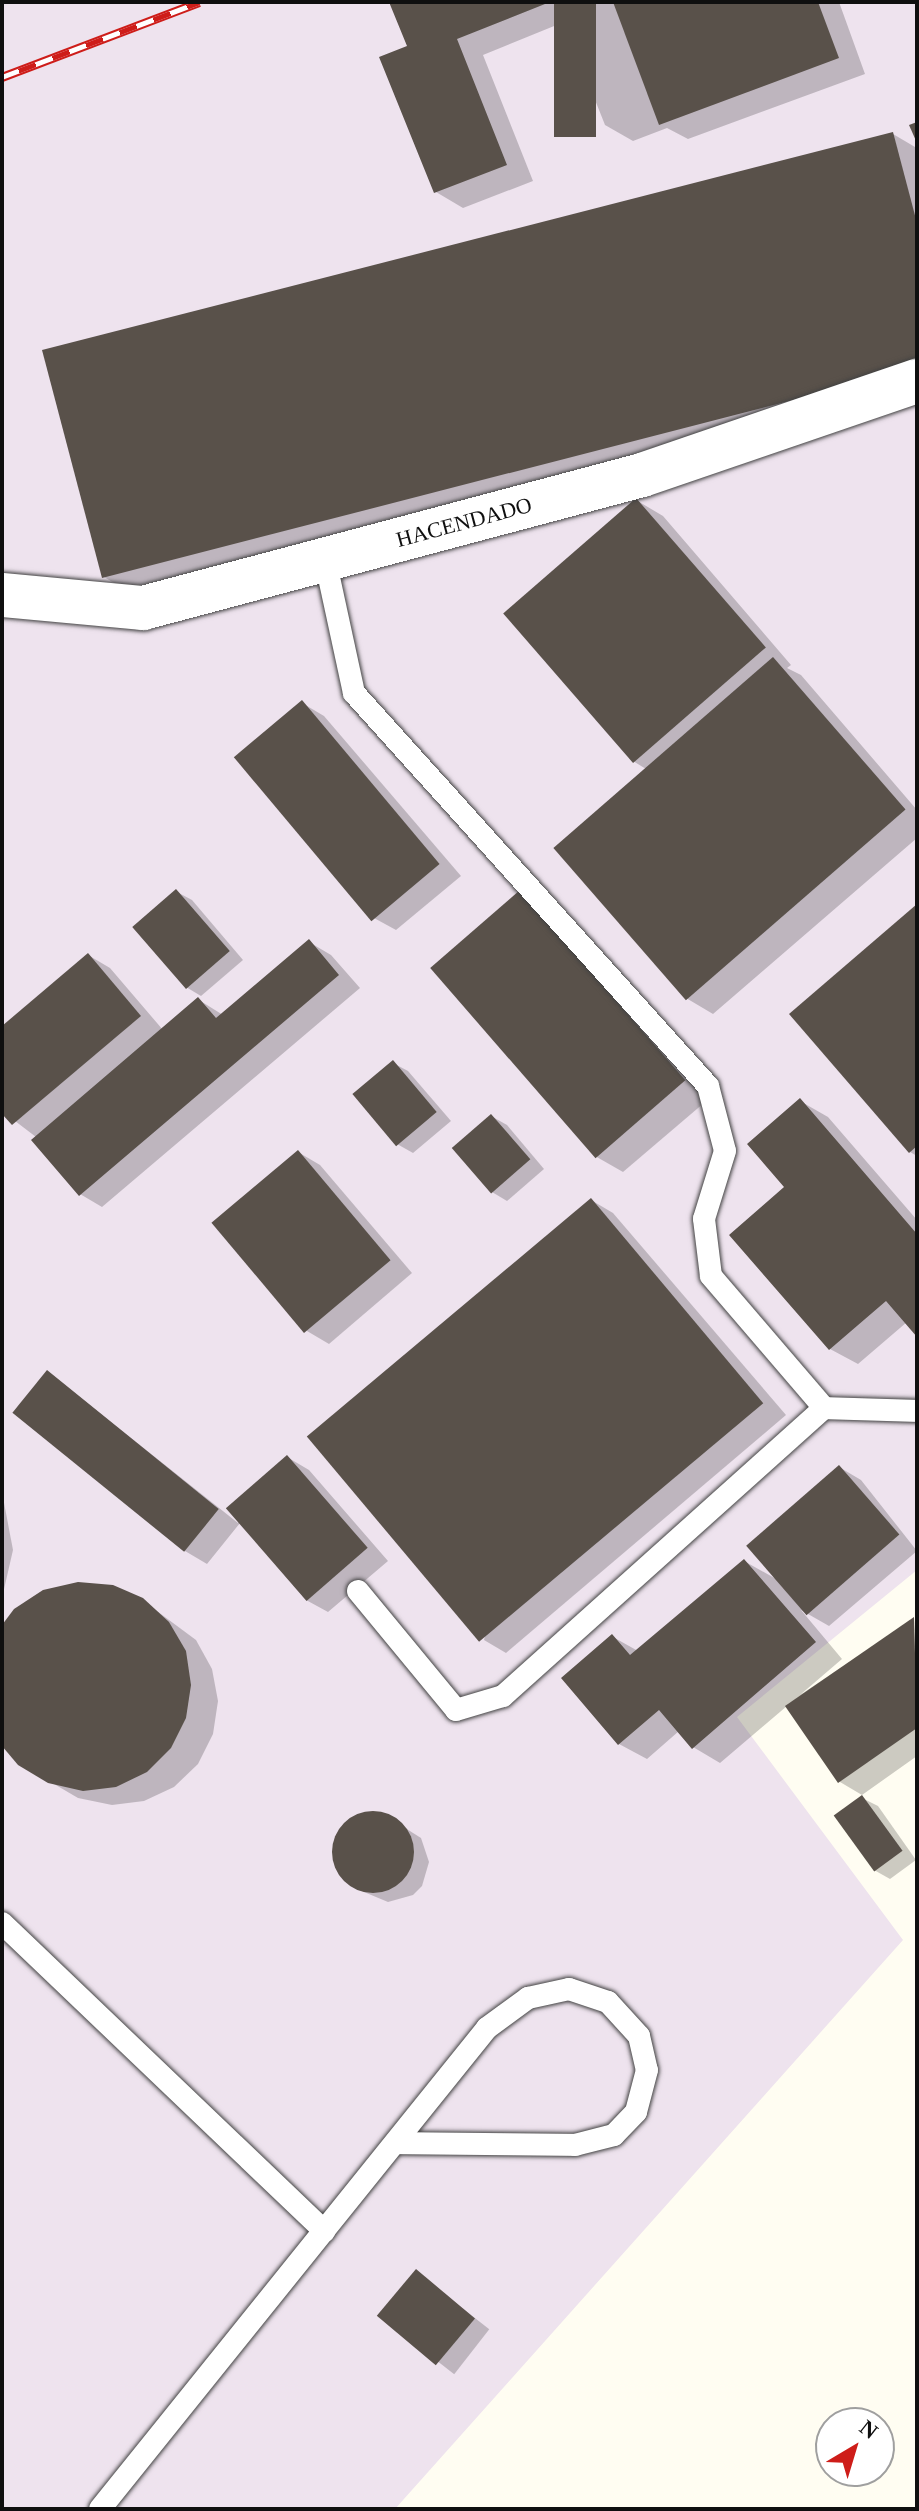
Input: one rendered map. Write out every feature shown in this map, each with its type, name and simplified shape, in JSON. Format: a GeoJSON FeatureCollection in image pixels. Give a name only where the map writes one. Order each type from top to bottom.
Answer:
{"type":"FeatureCollection","features":[{"type":"Feature","properties":{"kind":"street","name":"HACENDADO"},"geometry":{"type":"LineString","coordinates":[[2,595],[143,608],[642,475],[917,381]]}},
{"type":"Feature","properties":{"kind":"lane"},"geometry":{"type":"LineString","coordinates":[[325,559],[354,693],[708,1086],[725,1151],[704,1219],[711,1276],[824,1408]]}},
{"type":"Feature","properties":{"kind":"lane"},"geometry":{"type":"LineString","coordinates":[[358,1591],[456,1710],[503,1696],[824,1408],[917,1411]]}},
{"type":"Feature","properties":{"kind":"lane"},"geometry":{"type":"LineString","coordinates":[[2,1923],[324,2231]]}},
{"type":"Feature","properties":{"kind":"lane"},"geometry":{"type":"LineString","coordinates":[[100,2509],[487,2028],[528,1998],[569,1989],[608,2002],[639,2036],[647,2070],[636,2112],[614,2135],[575,2145],[395,2143]]}},
{"type":"Feature","properties":{"kind":"shaded area"},"geometry":{"type":"Polygon","coordinates":[[[2,2],[917,2],[917,1570],[737,1717],[903,1940],[395,2509],[2,2509],[2,2]]]}},
{"type":"Feature","properties":{"kind":"building"},"geometry":{"type":"Polygon","coordinates":[[[389,2],[550,2],[457,39],[507,165],[434,193],[379,57],[407,46],[389,2]]]}},
{"type":"Feature","properties":{"kind":"building"},"geometry":{"type":"Polygon","coordinates":[[[554,2],[596,2],[596,137],[554,137],[554,2]]]}},
{"type":"Feature","properties":{"kind":"building"},"geometry":{"type":"Polygon","coordinates":[[[613,2],[818,2],[839,58],[659,125],[613,2]]]}},
{"type":"Feature","properties":{"kind":"building"},"geometry":{"type":"Polygon","coordinates":[[[917,122],[917,143],[909,125],[917,122]]]}},
{"type":"Feature","properties":{"kind":"building"},"geometry":{"type":"Polygon","coordinates":[[[893,132],[917,223],[917,368],[102,578],[42,350],[893,132]]]}},
{"type":"Feature","properties":{"kind":"building"},"geometry":{"type":"Polygon","coordinates":[[[636,498],[766,647],[633,763],[503,613],[636,498]]]}},
{"type":"Feature","properties":{"kind":"building"},"geometry":{"type":"Polygon","coordinates":[[[773,657],[906,809],[686,1000],[553,848],[773,657]]]}},
{"type":"Feature","properties":{"kind":"building"},"geometry":{"type":"Polygon","coordinates":[[[302,700],[440,864],[371,921],[234,757],[302,700]]]}},
{"type":"Feature","properties":{"kind":"building"},"geometry":{"type":"Polygon","coordinates":[[[176,889],[230,951],[186,989],[132,927],[176,889]]]}},
{"type":"Feature","properties":{"kind":"building"},"geometry":{"type":"Polygon","coordinates":[[[520,890],[685,1080],[596,1158],[430,968],[520,890]]]}},
{"type":"Feature","properties":{"kind":"building"},"geometry":{"type":"Polygon","coordinates":[[[917,904],[917,1146],[909,1153],[789,1014],[917,904]]]}},
{"type":"Feature","properties":{"kind":"building"},"geometry":{"type":"Polygon","coordinates":[[[309,939],[339,975],[79,1196],[31,1140],[198,997],[216,1018],[309,939]]]}},
{"type":"Feature","properties":{"kind":"building"},"geometry":{"type":"Polygon","coordinates":[[[88,953],[141,1016],[12,1125],[2,1114],[2,1026],[88,953]]]}},
{"type":"Feature","properties":{"kind":"building"},"geometry":{"type":"Polygon","coordinates":[[[393,1060],[437,1112],[396,1146],[352,1094],[393,1060]]]}},
{"type":"Feature","properties":{"kind":"building"},"geometry":{"type":"Polygon","coordinates":[[[800,1098],[917,1234],[917,1337],[886,1301],[829,1350],[729,1235],[784,1187],[747,1144],[800,1098]]]}},
{"type":"Feature","properties":{"kind":"building"},"geometry":{"type":"Polygon","coordinates":[[[491,1114],[530,1159],[491,1193],[452,1148],[491,1114]]]}},
{"type":"Feature","properties":{"kind":"building"},"geometry":{"type":"Polygon","coordinates":[[[298,1150],[391,1260],[304,1333],[211,1223],[298,1150]]]}},
{"type":"Feature","properties":{"kind":"building"},"geometry":{"type":"Polygon","coordinates":[[[591,1198],[763,1403],[479,1642],[307,1436],[591,1198]]]}},
{"type":"Feature","properties":{"kind":"building"},"geometry":{"type":"Polygon","coordinates":[[[47,1370],[219,1509],[184,1552],[12,1413],[47,1370]]]}},
{"type":"Feature","properties":{"kind":"building"},"geometry":{"type":"Polygon","coordinates":[[[287,1455],[368,1548],[307,1601],[226,1508],[287,1455]]]}},
{"type":"Feature","properties":{"kind":"building"},"geometry":{"type":"Polygon","coordinates":[[[839,1465],[899,1534],[807,1615],[746,1546],[839,1465]]]}},
{"type":"Feature","properties":{"kind":"building"},"geometry":{"type":"Polygon","coordinates":[[[744,1559],[816,1642],[692,1749],[659,1710],[618,1745],[561,1678],[612,1634],[630,1655],[744,1559]]]}},
{"type":"Feature","properties":{"kind":"building"},"geometry":{"type":"Polygon","coordinates":[[[78,1582],[113,1585],[143,1598],[169,1622],[186,1651],[191,1685],[186,1718],[171,1748],[147,1772],[116,1787],[83,1791],[48,1783],[18,1765],[2,1746],[2,1625],[14,1609],[43,1590],[78,1582]]]}},
{"type":"Feature","properties":{"kind":"building"},"geometry":{"type":"Polygon","coordinates":[[[914,1617],[917,1728],[838,1783],[785,1706],[914,1617]]]}},
{"type":"Feature","properties":{"kind":"building"},"geometry":{"type":"Polygon","coordinates":[[[862,1795],[903,1851],[874,1871],[834,1816],[862,1795]]]}},
{"type":"Feature","properties":{"kind":"building"},"geometry":{"type":"Polygon","coordinates":[[[365,1811],[381,1811],[396,1818],[407,1829],[414,1852],[411,1868],[402,1881],[381,1893],[365,1893],[350,1886],[339,1875],[332,1860],[332,1844],[339,1829],[350,1818],[365,1811]]]}},
{"type":"Feature","properties":{"kind":"building"},"geometry":{"type":"Polygon","coordinates":[[[416,2269],[475,2318],[436,2365],[377,2316],[416,2269]]]}},
{"type":"Feature","properties":{"kind":"railway"},"geometry":{"type":"LineString","coordinates":[[2,77],[199,2]]}}]}
